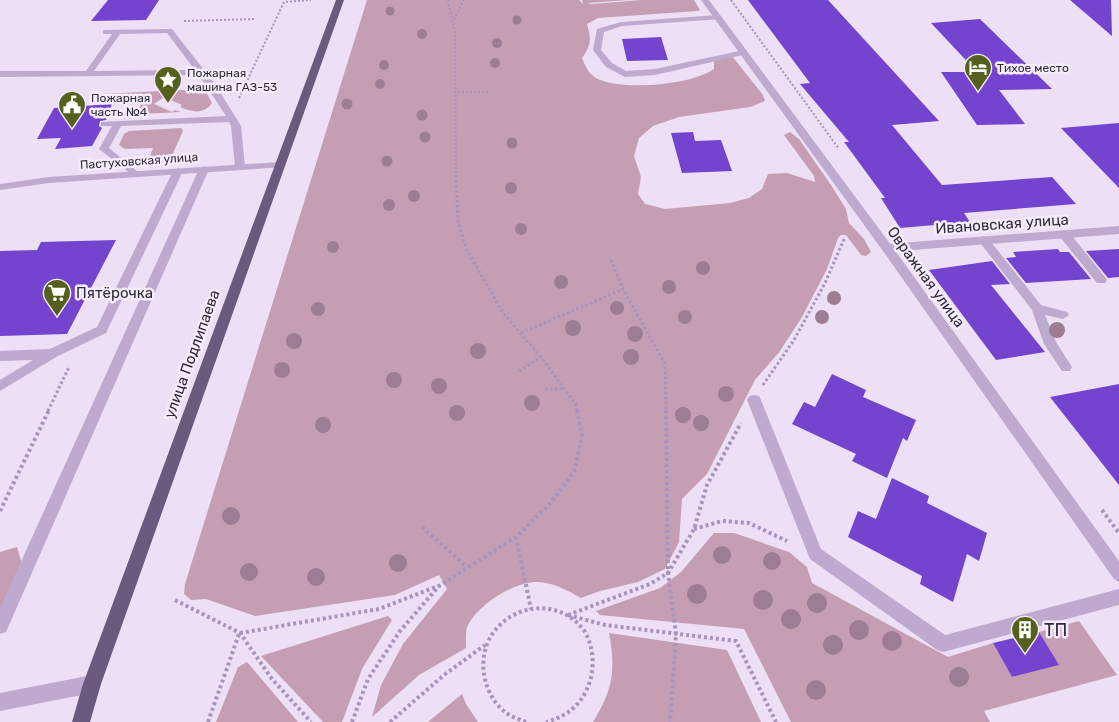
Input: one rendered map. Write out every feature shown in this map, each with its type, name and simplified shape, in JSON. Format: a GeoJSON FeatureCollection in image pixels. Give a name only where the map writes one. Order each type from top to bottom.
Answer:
{"type":"FeatureCollection","features":[{"type":"Feature","properties":{"kind":"main road","name":"улица Подлипаева"},"geometry":{"type":"LineString","coordinates":[[81,722],[92,684],[340,0]]}},
{"type":"Feature","properties":{"kind":"street","name":"Овражная улица"},"geometry":{"type":"LineString","coordinates":[[705,0],[887,248],[1119,574]]}},
{"type":"Feature","properties":{"kind":"street"},"geometry":{"type":"LineString","coordinates":[[718,17],[621,24],[600,31],[597,50],[609,65],[625,74],[655,72],[744,52]]}},
{"type":"Feature","properties":{"kind":"street"},"geometry":{"type":"LineString","coordinates":[[106,32],[169,31],[200,72],[236,126],[240,168]]}},
{"type":"Feature","properties":{"kind":"street"},"geometry":{"type":"LineString","coordinates":[[88,74],[118,32]]}},
{"type":"Feature","properties":{"kind":"street"},"geometry":{"type":"LineString","coordinates":[[0,74],[200,72]]}},
{"type":"Feature","properties":{"kind":"street"},"geometry":{"type":"LineString","coordinates":[[104,124],[231,118]]}},
{"type":"Feature","properties":{"kind":"street"},"geometry":{"type":"LineString","coordinates":[[118,123],[104,149],[135,174]]}},
{"type":"Feature","properties":{"kind":"street","name":"Пастуховская улица"},"geometry":{"type":"LineString","coordinates":[[0,187],[49,180],[281,165]]}},
{"type":"Feature","properties":{"kind":"street"},"geometry":{"type":"LineString","coordinates":[[0,626],[204,169]]}},
{"type":"Feature","properties":{"kind":"street"},"geometry":{"type":"LineString","coordinates":[[0,386],[54,353],[102,330],[178,171]]}},
{"type":"Feature","properties":{"kind":"street","name":"Ивановская улица"},"geometry":{"type":"LineString","coordinates":[[887,248],[1119,230]]}},
{"type":"Feature","properties":{"kind":"street"},"geometry":{"type":"LineString","coordinates":[[1064,234],[1101,280]]}},
{"type":"Feature","properties":{"kind":"street"},"geometry":{"type":"LineString","coordinates":[[983,240],[1037,308],[1050,344],[1066,367]]}},
{"type":"Feature","properties":{"kind":"street"},"geometry":{"type":"LineString","coordinates":[[1014,279],[1028,284]]}},
{"type":"Feature","properties":{"kind":"street"},"geometry":{"type":"LineString","coordinates":[[1037,308],[1063,315]]}},
{"type":"Feature","properties":{"kind":"street"},"geometry":{"type":"LineString","coordinates":[[0,356],[54,353]]}},
{"type":"Feature","properties":{"kind":"street"},"geometry":{"type":"LineString","coordinates":[[754,400],[815,554],[944,644],[1119,597]]}},
{"type":"Feature","properties":{"kind":"street"},"geometry":{"type":"LineString","coordinates":[[0,702],[92,684]]}},
{"type":"Feature","properties":{"kind":"path"},"geometry":{"type":"LineString","coordinates":[[237,103],[284,2],[311,0]]}},
{"type":"Feature","properties":{"kind":"path"},"geometry":{"type":"LineString","coordinates":[[240,633],[379,610],[439,586],[516,537],[550,504],[574,472],[582,436],[576,404],[541,357],[503,313],[467,250],[458,222],[456,206],[453,20],[448,0]]}},
{"type":"Feature","properties":{"kind":"path"},"geometry":{"type":"LineString","coordinates":[[453,20],[464,0]]}},
{"type":"Feature","properties":{"kind":"path"},"geometry":{"type":"LineString","coordinates":[[454,92],[491,92]]}},
{"type":"Feature","properties":{"kind":"path"},"geometry":{"type":"LineString","coordinates":[[568,615],[650,584],[668,573],[694,529],[706,486],[754,400],[794,340],[825,283],[845,237]]}},
{"type":"Feature","properties":{"kind":"path"},"geometry":{"type":"LineString","coordinates":[[611,260],[624,289],[665,364],[668,573],[676,634],[670,722]]}},
{"type":"Feature","properties":{"kind":"path"},"geometry":{"type":"LineString","coordinates":[[520,333],[624,289]]}},
{"type":"Feature","properties":{"kind":"path"},"geometry":{"type":"LineString","coordinates":[[519,371],[541,357]]}},
{"type":"Feature","properties":{"kind":"path"},"geometry":{"type":"LineString","coordinates":[[545,389],[565,388]]}},
{"type":"Feature","properties":{"kind":"path"},"geometry":{"type":"LineString","coordinates":[[694,529],[722,522],[749,523],[815,554]]}},
{"type":"Feature","properties":{"kind":"path"},"geometry":{"type":"LineString","coordinates":[[422,527],[467,567]]}},
{"type":"Feature","properties":{"kind":"path"},"geometry":{"type":"LineString","coordinates":[[516,537],[531,608]]}},
{"type":"Feature","properties":{"kind":"path"},"geometry":{"type":"LineString","coordinates":[[352,722],[368,679],[400,631],[439,586]]}},
{"type":"Feature","properties":{"kind":"path"},"geometry":{"type":"LineString","coordinates":[[175,600],[240,633],[272,678],[311,722]]}},
{"type":"Feature","properties":{"kind":"path"},"geometry":{"type":"LineString","coordinates":[[526,722],[514,719],[497,706],[486,688],[482,666],[486,645],[498,624],[518,610],[543,606],[605,625],[736,641],[776,722]]}},
{"type":"Feature","properties":{"kind":"path"},"geometry":{"type":"LineString","coordinates":[[546,722],[557,721],[575,708],[588,690],[594,669],[592,647],[582,628],[568,615]]}},
{"type":"Feature","properties":{"kind":"path"},"geometry":{"type":"LineString","coordinates":[[208,722],[240,633]]}},
{"type":"Feature","properties":{"kind":"path"},"geometry":{"type":"LineString","coordinates":[[390,722],[444,675],[486,645]]}},
{"type":"Feature","properties":{"kind":"shaded area"},"geometry":{"type":"Polygon","coordinates":[[[367,0],[579,0],[583,4],[582,0],[629,0],[587,3],[592,4],[641,0],[694,0],[700,10],[598,18],[587,24],[590,41],[588,49],[582,58],[586,67],[595,78],[624,85],[674,82],[703,75],[714,69],[714,60],[732,56],[763,95],[765,101],[750,107],[679,117],[653,126],[639,138],[634,156],[641,177],[638,194],[645,204],[665,209],[730,203],[749,198],[762,189],[768,174],[787,173],[815,182],[814,176],[784,135],[790,132],[799,139],[831,185],[846,209],[849,223],[864,239],[871,252],[866,256],[861,255],[846,235],[841,235],[838,238],[827,269],[802,317],[780,351],[755,380],[707,474],[682,499],[679,542],[665,569],[638,582],[600,591],[581,598],[559,587],[540,582],[525,584],[496,596],[473,617],[468,625],[466,648],[419,675],[372,717],[381,685],[403,644],[447,589],[439,575],[395,595],[255,616],[206,599],[191,600],[184,594],[185,584],[367,0]]]}},
{"type":"Feature","properties":{"kind":"shaded area"},"geometry":{"type":"Polygon","coordinates":[[[202,89],[206,92],[212,103],[201,111],[180,107],[182,105],[164,97],[154,104],[172,112],[175,110],[181,112],[140,114],[138,111],[144,98],[98,100],[101,94],[202,89]]]}},
{"type":"Feature","properties":{"kind":"shaded area"},"geometry":{"type":"Polygon","coordinates":[[[181,128],[183,131],[170,160],[148,161],[153,148],[125,149],[119,145],[124,134],[129,131],[181,128]]]}},
{"type":"Feature","properties":{"kind":"shaded area"},"geometry":{"type":"Polygon","coordinates":[[[714,533],[734,533],[789,552],[807,567],[812,583],[948,657],[993,643],[1012,677],[1058,665],[1039,632],[1079,621],[1117,675],[984,711],[990,722],[791,722],[744,629],[600,615],[596,611],[660,588],[681,572],[714,533]]]}},
{"type":"Feature","properties":{"kind":"shaded area"},"geometry":{"type":"Polygon","coordinates":[[[17,547],[22,564],[0,610],[0,552],[17,547]]]}},
{"type":"Feature","properties":{"kind":"shaded area"},"geometry":{"type":"Polygon","coordinates":[[[388,616],[392,620],[362,669],[342,722],[323,722],[261,656],[388,616]]]}},
{"type":"Feature","properties":{"kind":"shaded area"},"geometry":{"type":"Polygon","coordinates":[[[609,633],[727,650],[761,722],[593,722],[605,700],[611,679],[612,658],[609,633]]]}},
{"type":"Feature","properties":{"kind":"shaded area"},"geometry":{"type":"Polygon","coordinates":[[[247,662],[298,722],[216,722],[238,667],[247,662]]]}},
{"type":"Feature","properties":{"kind":"shaded area"},"geometry":{"type":"Polygon","coordinates":[[[462,694],[478,722],[428,722],[462,694]]]}},
{"type":"Feature","properties":{"kind":"building"},"geometry":{"type":"Polygon","coordinates":[[[108,0],[159,0],[146,20],[91,21],[108,0]]]}},
{"type":"Feature","properties":{"kind":"building"},"geometry":{"type":"Polygon","coordinates":[[[748,0],[828,0],[939,121],[892,125],[942,185],[1052,177],[1076,204],[964,213],[970,222],[900,228],[881,198],[885,198],[844,142],[849,142],[800,84],[810,83],[748,0]]]}},
{"type":"Feature","properties":{"kind":"building"},"geometry":{"type":"Polygon","coordinates":[[[1070,0],[1111,0],[1112,36],[1070,0]]]}},
{"type":"Feature","properties":{"kind":"building"},"geometry":{"type":"Polygon","coordinates":[[[980,19],[1052,89],[999,90],[1025,124],[977,125],[941,72],[977,72],[931,23],[980,19]]]}},
{"type":"Feature","properties":{"kind":"building"},"geometry":{"type":"Polygon","coordinates":[[[661,37],[668,60],[627,61],[622,39],[661,37]]]}},
{"type":"Feature","properties":{"kind":"building","name":"Пожарная часть №4"},"geometry":{"type":"Polygon","coordinates":[[[112,104],[106,120],[100,121],[99,126],[102,128],[92,146],[55,149],[61,138],[37,139],[54,108],[112,104]]]}},
{"type":"Feature","properties":{"kind":"building"},"geometry":{"type":"Polygon","coordinates":[[[1119,123],[1119,188],[1061,128],[1119,123]]]}},
{"type":"Feature","properties":{"kind":"building"},"geometry":{"type":"Polygon","coordinates":[[[693,132],[695,141],[721,140],[732,171],[682,173],[671,133],[693,132]]]}},
{"type":"Feature","properties":{"kind":"building"},"geometry":{"type":"Polygon","coordinates":[[[116,240],[67,334],[0,336],[0,251],[37,250],[41,242],[116,240]]]}},
{"type":"Feature","properties":{"kind":"building"},"geometry":{"type":"Polygon","coordinates":[[[1058,249],[1060,252],[1069,252],[1091,279],[1026,283],[1006,258],[1016,257],[1013,252],[1058,249]]]}},
{"type":"Feature","properties":{"kind":"building"},"geometry":{"type":"Polygon","coordinates":[[[1119,249],[1119,277],[1108,278],[1086,251],[1119,249]]]}},
{"type":"Feature","properties":{"kind":"building"},"geometry":{"type":"Polygon","coordinates":[[[992,261],[1010,284],[991,285],[1045,352],[996,360],[929,270],[992,261]]]}},
{"type":"Feature","properties":{"kind":"building"},"geometry":{"type":"Polygon","coordinates":[[[832,374],[866,390],[863,397],[916,420],[907,441],[903,438],[887,478],[852,461],[856,454],[792,424],[804,402],[815,407],[832,374]]]}},
{"type":"Feature","properties":{"kind":"building"},"geometry":{"type":"Polygon","coordinates":[[[1119,384],[1119,485],[1050,397],[1119,384]]]}},
{"type":"Feature","properties":{"kind":"building"},"geometry":{"type":"Polygon","coordinates":[[[892,478],[929,496],[927,503],[987,533],[979,561],[967,554],[953,602],[920,584],[922,576],[848,537],[858,511],[876,519],[892,478]]]}},
{"type":"Feature","properties":{"kind":"building","name":"ТП"},"geometry":{"type":"Polygon","coordinates":[[[1039,632],[1059,665],[1012,677],[993,643],[1039,632]]]}},
{"type":"Feature","properties":{"kind":"place","name":"Тихое место"},"geometry":{"type":"Point","coordinates":[978,92]}},
{"type":"Feature","properties":{"kind":"place","name":"Пожарная машина ГАЗ-53"},"geometry":{"type":"Point","coordinates":[168,104]}},
{"type":"Feature","properties":{"kind":"place","name":"Пожарная часть №4"},"geometry":{"type":"Point","coordinates":[72,129]}},
{"type":"Feature","properties":{"kind":"place","name":"Пятёрочка"},"geometry":{"type":"Point","coordinates":[57,317]}},
{"type":"Feature","properties":{"kind":"place","name":"ТП"},"geometry":{"type":"Point","coordinates":[1025,654]}}]}
